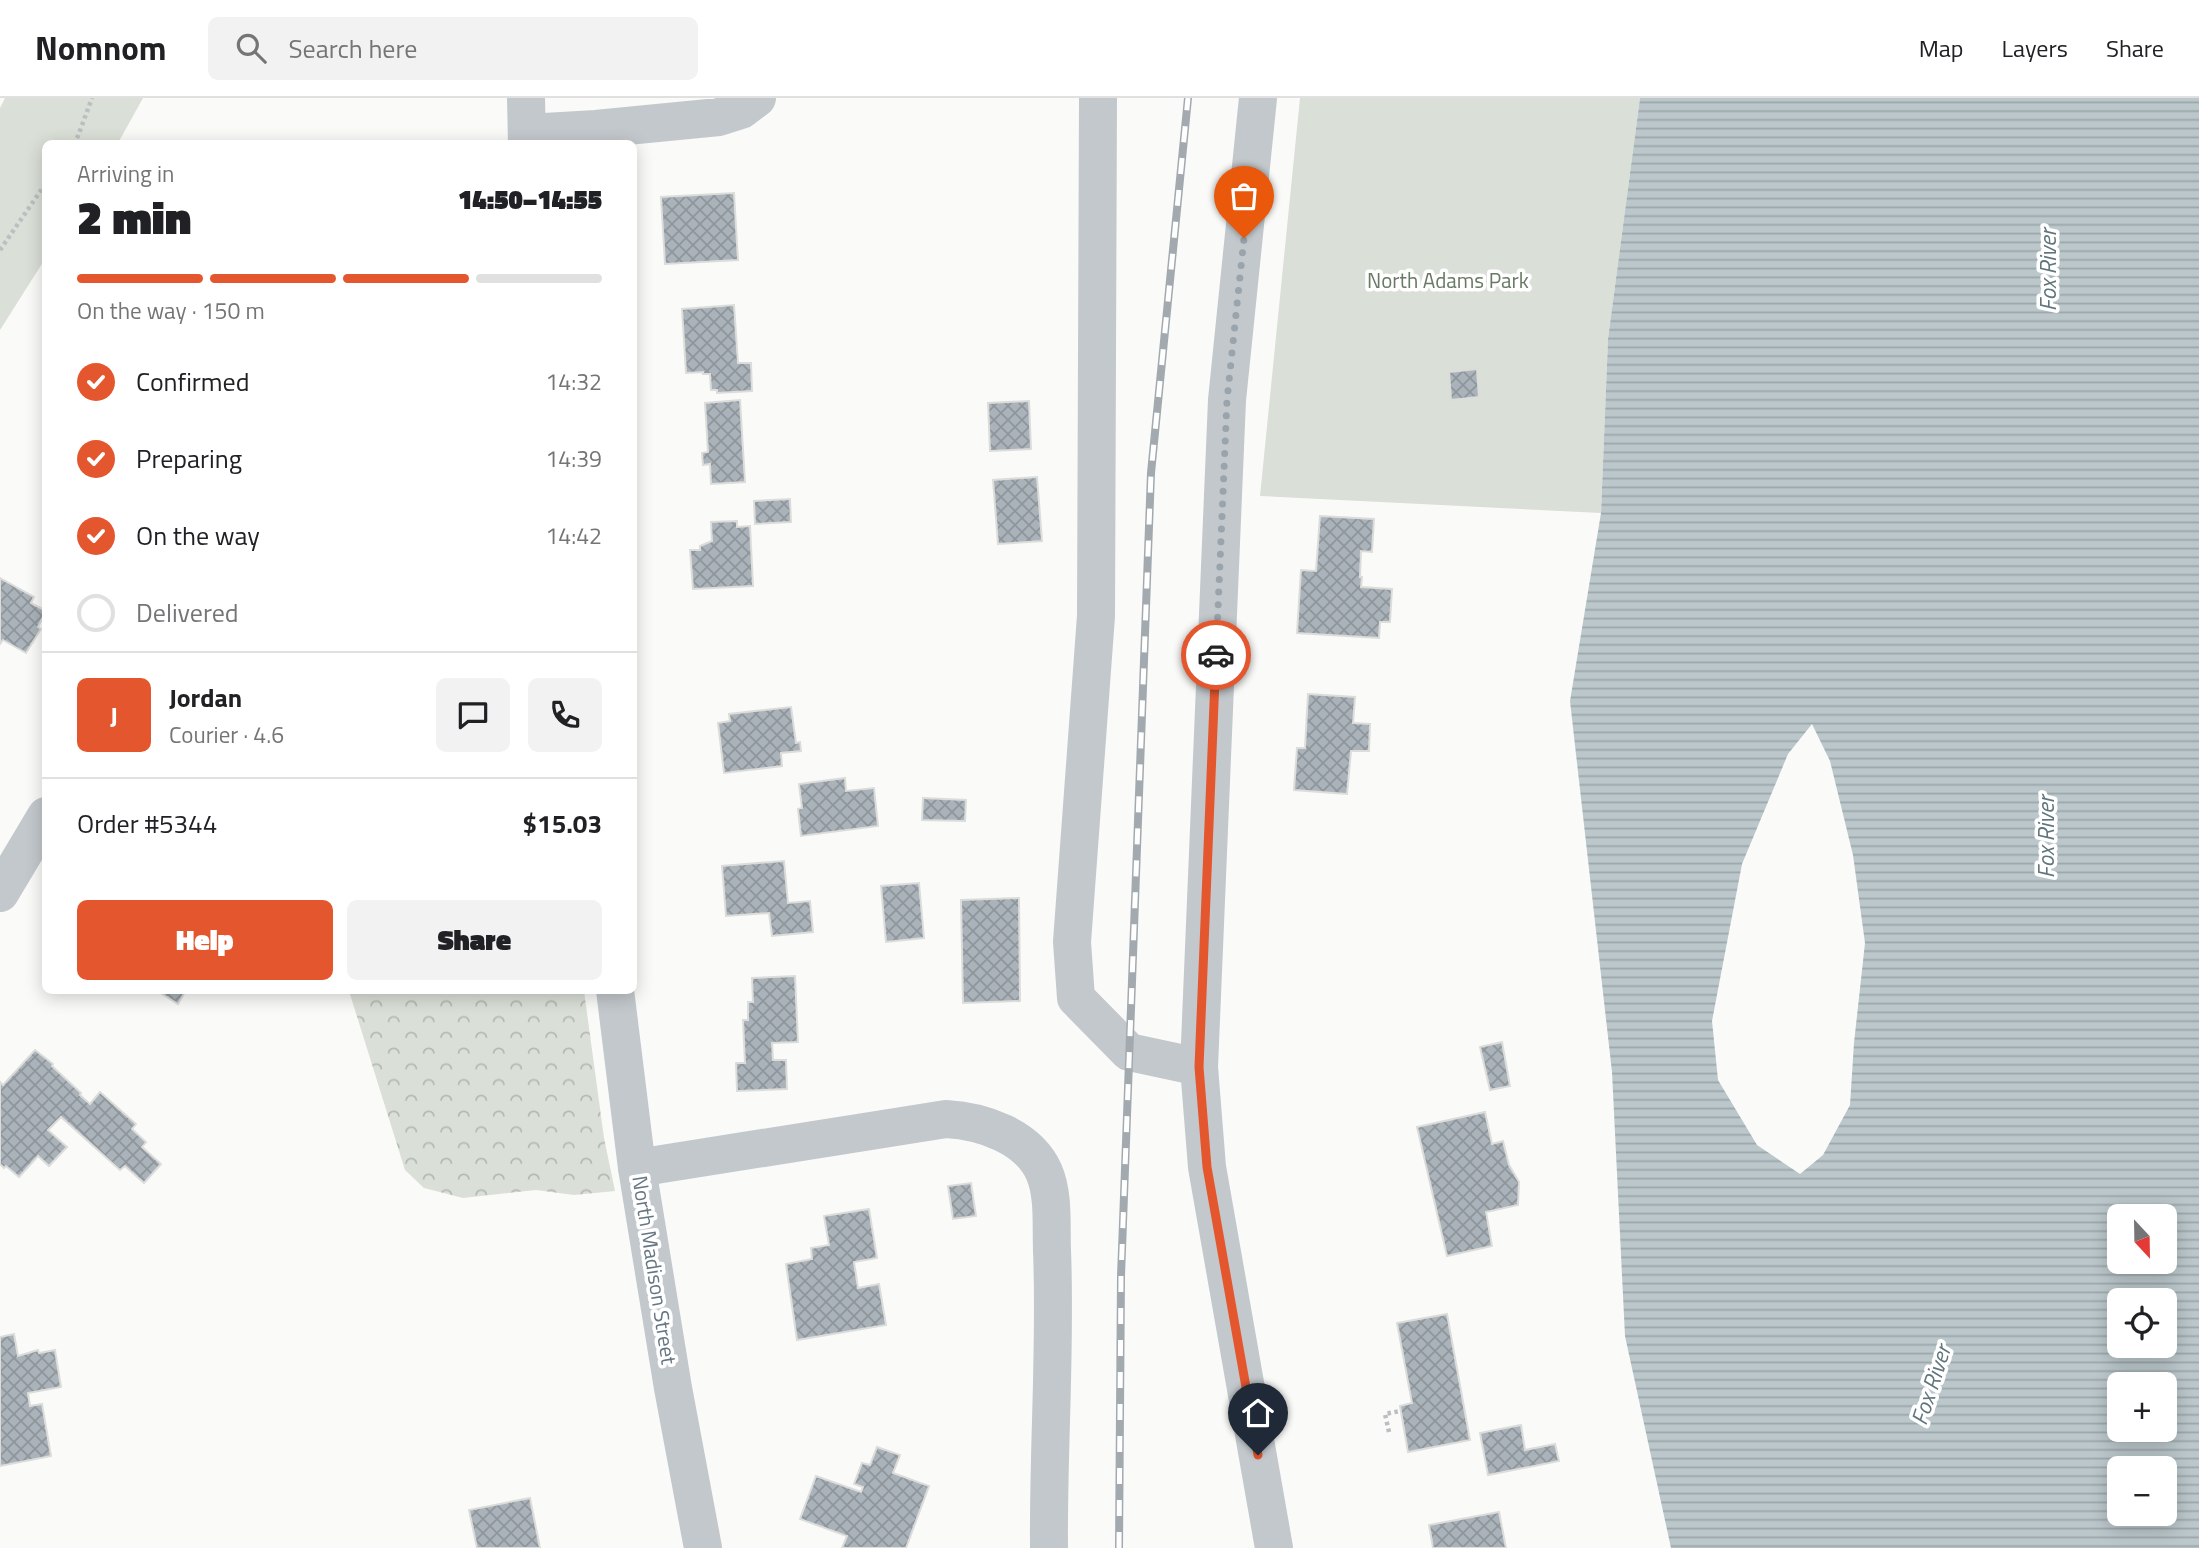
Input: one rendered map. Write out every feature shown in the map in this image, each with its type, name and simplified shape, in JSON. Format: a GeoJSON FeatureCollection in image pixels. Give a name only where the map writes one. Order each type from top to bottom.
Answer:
{"type":"FeatureCollection","features":[{"type":"Feature","properties":{"kind":"street"},"geometry":{"type":"LineString","coordinates":[[527,125],[596,129],[719,117],[741,110],[757,98]]}},
{"type":"Feature","properties":{"kind":"street"},"geometry":{"type":"LineString","coordinates":[[1098,98],[1096,616],[1072,942],[1076,998],[1129,1052],[1199,1067]]}},
{"type":"Feature","properties":{"kind":"street"},"geometry":{"type":"LineString","coordinates":[[1258,98],[1227,400],[1199,1067],[1207,1167],[1274,1548]]}},
{"type":"Feature","properties":{"kind":"street"},"geometry":{"type":"LineString","coordinates":[[0,893],[42,823]]}},
{"type":"Feature","properties":{"kind":"street","name":"North Madison Street"},"geometry":{"type":"LineString","coordinates":[[615,994],[637,1168],[673,1388],[703,1548]]}},
{"type":"Feature","properties":{"kind":"street"},"geometry":{"type":"LineString","coordinates":[[637,1168],[946,1119],[971,1120],[1017,1140],[1032,1152],[1044,1172],[1051,1209],[1053,1282],[1049,1548]]}},
{"type":"Feature","properties":{"kind":"path"},"geometry":{"type":"LineString","coordinates":[[76,140],[92,98]]}},
{"type":"Feature","properties":{"kind":"path"},"geometry":{"type":"LineString","coordinates":[[0,250],[42,189]]}},
{"type":"Feature","properties":{"kind":"path"},"geometry":{"type":"LineString","coordinates":[[1389,1432],[1385,1414],[1401,1411]]}},
{"type":"Feature","properties":{"kind":"green space"},"geometry":{"type":"Polygon","coordinates":[[[5,98],[143,98],[120,140],[42,140],[42,264],[0,330],[0,108],[5,98]]]}},
{"type":"Feature","properties":{"kind":"green space","name":"North Adams Park"},"geometry":{"type":"Polygon","coordinates":[[[1300,98],[1640,98],[1608,339],[1601,513],[1260,496],[1300,98]]]}},
{"type":"Feature","properties":{"kind":"green space"},"geometry":{"type":"Polygon","coordinates":[[[350,994],[584,994],[604,1138],[615,1191],[574,1195],[536,1190],[463,1198],[424,1188],[405,1170],[350,994]]]}},
{"type":"Feature","properties":{"kind":"water","name":"Fox River"},"geometry":{"type":"Polygon","coordinates":[[[1640,98],[2199,98],[2199,1548],[1671,1548],[1625,1336],[1612,1072],[1570,701],[1601,513],[1608,339],[1640,98]],[[1812,724],[1788,754],[1742,864],[1712,1021],[1718,1080],[1757,1145],[1800,1174],[1823,1155],[1850,1105],[1865,943],[1853,855],[1830,761],[1812,724]]]}},
{"type":"Feature","properties":{"kind":"building"},"geometry":{"type":"Polygon","coordinates":[[[734,193],[738,260],[665,264],[661,197],[734,193]]]}},
{"type":"Feature","properties":{"kind":"building"},"geometry":{"type":"Polygon","coordinates":[[[734,305],[738,363],[751,363],[752,391],[717,393],[717,390],[711,390],[710,374],[686,373],[682,309],[734,305]]]}},
{"type":"Feature","properties":{"kind":"building"},"geometry":{"type":"Polygon","coordinates":[[[1477,369],[1479,397],[1451,400],[1449,372],[1477,369]]]}},
{"type":"Feature","properties":{"kind":"building"},"geometry":{"type":"Polygon","coordinates":[[[740,400],[745,482],[711,484],[710,464],[703,465],[702,453],[708,452],[705,403],[740,400]]]}},
{"type":"Feature","properties":{"kind":"building"},"geometry":{"type":"Polygon","coordinates":[[[1029,401],[1031,449],[990,451],[988,403],[1029,401]]]}},
{"type":"Feature","properties":{"kind":"building"},"geometry":{"type":"Polygon","coordinates":[[[1037,477],[1042,541],[998,544],[993,480],[1037,477]]]}},
{"type":"Feature","properties":{"kind":"building"},"geometry":{"type":"Polygon","coordinates":[[[790,499],[791,522],[755,524],[754,501],[790,499]]]}},
{"type":"Feature","properties":{"kind":"building"},"geometry":{"type":"Polygon","coordinates":[[[1320,516],[1374,519],[1372,552],[1361,551],[1360,577],[1361,587],[1392,589],[1390,622],[1380,622],[1379,638],[1297,633],[1301,570],[1316,571],[1320,516]]]}},
{"type":"Feature","properties":{"kind":"building"},"geometry":{"type":"Polygon","coordinates":[[[737,521],[737,527],[750,526],[753,586],[693,589],[690,550],[700,550],[700,546],[712,541],[711,522],[737,521]]]}},
{"type":"Feature","properties":{"kind":"building"},"geometry":{"type":"Polygon","coordinates":[[[0,578],[34,597],[31,603],[42,609],[42,619],[38,627],[41,629],[26,653],[3,640],[0,644],[0,578]]]}},
{"type":"Feature","properties":{"kind":"building"},"geometry":{"type":"Polygon","coordinates":[[[1308,694],[1355,697],[1353,723],[1370,724],[1369,751],[1351,751],[1347,794],[1294,790],[1297,748],[1305,748],[1308,694]]]}},
{"type":"Feature","properties":{"kind":"building"},"geometry":{"type":"Polygon","coordinates":[[[791,707],[796,743],[800,742],[801,751],[781,753],[782,766],[724,773],[718,723],[730,721],[729,714],[791,707]]]}},
{"type":"Feature","properties":{"kind":"building"},"geometry":{"type":"Polygon","coordinates":[[[845,778],[846,791],[874,788],[878,826],[801,836],[799,784],[845,778]]]}},
{"type":"Feature","properties":{"kind":"building"},"geometry":{"type":"Polygon","coordinates":[[[923,798],[966,800],[965,821],[922,820],[923,798]]]}},
{"type":"Feature","properties":{"kind":"building"},"geometry":{"type":"Polygon","coordinates":[[[784,861],[788,903],[810,901],[813,932],[772,936],[769,913],[726,916],[722,866],[784,861]]]}},
{"type":"Feature","properties":{"kind":"building"},"geometry":{"type":"Polygon","coordinates":[[[919,883],[924,938],[886,942],[881,886],[919,883]]]}},
{"type":"Feature","properties":{"kind":"building"},"geometry":{"type":"Polygon","coordinates":[[[1019,898],[1020,1001],[963,1003],[961,900],[1019,898]]]}},
{"type":"Feature","properties":{"kind":"building"},"geometry":{"type":"Polygon","coordinates":[[[795,976],[798,1042],[772,1043],[773,1060],[786,1060],[787,1089],[737,1091],[736,1063],[745,1063],[743,1020],[748,1020],[748,1002],[753,1002],[752,978],[795,976]]]}},
{"type":"Feature","properties":{"kind":"building"},"geometry":{"type":"Polygon","coordinates":[[[162,994],[184,994],[178,1004],[162,994]]]}},
{"type":"Feature","properties":{"kind":"building"},"geometry":{"type":"Polygon","coordinates":[[[1502,1042],[1510,1086],[1490,1090],[1480,1047],[1502,1042]]]}},
{"type":"Feature","properties":{"kind":"building"},"geometry":{"type":"Polygon","coordinates":[[[35,1050],[53,1064],[90,1104],[100,1092],[136,1124],[132,1129],[146,1142],[142,1147],[161,1164],[144,1183],[125,1166],[120,1170],[61,1117],[48,1130],[67,1147],[49,1166],[38,1156],[19,1177],[0,1164],[0,1082],[3,1085],[35,1050]]]}},
{"type":"Feature","properties":{"kind":"building"},"geometry":{"type":"Polygon","coordinates":[[[1485,1112],[1492,1144],[1503,1141],[1509,1165],[1519,1182],[1518,1205],[1486,1212],[1492,1246],[1447,1256],[1417,1127],[1485,1112]]]}},
{"type":"Feature","properties":{"kind":"building"},"geometry":{"type":"Polygon","coordinates":[[[971,1183],[976,1216],[953,1219],[948,1186],[971,1183]]]}},
{"type":"Feature","properties":{"kind":"building"},"geometry":{"type":"Polygon","coordinates":[[[869,1209],[877,1258],[854,1262],[858,1288],[879,1284],[886,1325],[797,1340],[786,1264],[812,1259],[811,1248],[829,1245],[824,1216],[869,1209]]]}},
{"type":"Feature","properties":{"kind":"building"},"geometry":{"type":"Polygon","coordinates":[[[1447,1314],[1470,1440],[1408,1452],[1400,1406],[1412,1403],[1397,1323],[1447,1314]]]}},
{"type":"Feature","properties":{"kind":"building"},"geometry":{"type":"Polygon","coordinates":[[[14,1334],[18,1356],[38,1350],[39,1353],[55,1350],[61,1387],[28,1393],[30,1406],[42,1404],[51,1456],[0,1466],[0,1337],[14,1334]]]}},
{"type":"Feature","properties":{"kind":"building"},"geometry":{"type":"Polygon","coordinates":[[[1521,1425],[1525,1450],[1555,1444],[1559,1461],[1488,1475],[1480,1433],[1521,1425]]]}},
{"type":"Feature","properties":{"kind":"building"},"geometry":{"type":"Polygon","coordinates":[[[877,1447],[900,1455],[893,1473],[929,1486],[906,1548],[842,1548],[847,1536],[800,1519],[816,1476],[861,1492],[863,1487],[854,1484],[862,1463],[870,1465],[877,1447]]]}},
{"type":"Feature","properties":{"kind":"building"},"geometry":{"type":"Polygon","coordinates":[[[530,1498],[540,1548],[477,1548],[469,1510],[530,1498]]]}},
{"type":"Feature","properties":{"kind":"building"},"geometry":{"type":"Polygon","coordinates":[[[1499,1512],[1506,1548],[1433,1548],[1429,1525],[1499,1512]]]}},
{"type":"Feature","properties":{"kind":"railway"},"geometry":{"type":"LineString","coordinates":[[1119,1548],[1121,1276],[1151,473],[1188,98]]}},
{"type":"Feature","properties":{"kind":"way so far"},"geometry":{"type":"LineString","coordinates":[[1216,655],[1227,400],[1244,238]]}},
{"type":"Feature","properties":{"kind":"route"},"geometry":{"type":"LineString","coordinates":[[1216,655],[1199,1067],[1207,1167],[1258,1455]]}}]}
